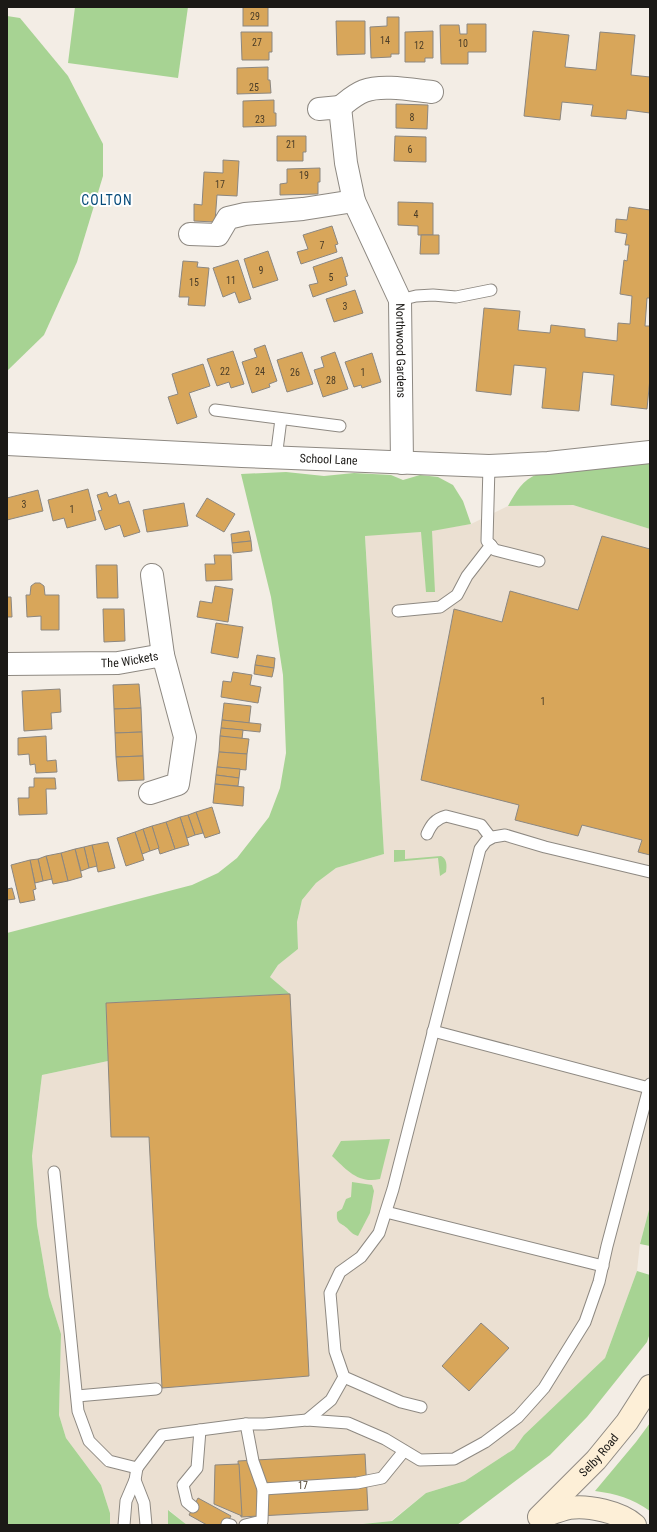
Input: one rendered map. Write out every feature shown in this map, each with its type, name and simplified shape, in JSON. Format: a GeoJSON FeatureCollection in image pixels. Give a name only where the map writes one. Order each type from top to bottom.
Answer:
{"type":"FeatureCollection","features":[{"type":"Feature","properties":{"kind":"main road","name":"Selby Road"},"geometry":{"type":"LineString","coordinates":[[534,1521],[596,1460],[627,1422],[650,1386]]}},
{"type":"Feature","properties":{"kind":"main road"},"geometry":{"type":"LineString","coordinates":[[534,1521],[569,1508],[602,1509],[635,1525]]}},
{"type":"Feature","properties":{"kind":"street","name":"Northwood Gardens"},"geometry":{"type":"LineString","coordinates":[[402,463],[400,300],[354,201],[346,163],[330,108],[365,91],[382,89],[432,92]]}},
{"type":"Feature","properties":{"kind":"street"},"geometry":{"type":"LineString","coordinates":[[190,234],[218,235],[228,218],[245,214],[303,209],[354,201]]}},
{"type":"Feature","properties":{"kind":"street","name":"School Lane"},"geometry":{"type":"LineString","coordinates":[[7,444],[276,458],[489,466],[548,463],[650,452]]}},
{"type":"Feature","properties":{"kind":"street"},"geometry":{"type":"LineString","coordinates":[[152,575],[163,654]]}},
{"type":"Feature","properties":{"kind":"street","name":"The Wickets"},"geometry":{"type":"LineString","coordinates":[[7,664],[118,663],[163,654],[185,737],[178,784],[150,793]]}},
{"type":"Feature","properties":{"kind":"lane"},"geometry":{"type":"LineString","coordinates":[[400,300],[416,296],[433,295],[456,297],[491,290]]}},
{"type":"Feature","properties":{"kind":"lane"},"geometry":{"type":"LineString","coordinates":[[215,410],[340,426]]}},
{"type":"Feature","properties":{"kind":"lane"},"geometry":{"type":"LineString","coordinates":[[276,458],[281,419]]}},
{"type":"Feature","properties":{"kind":"lane"},"geometry":{"type":"LineString","coordinates":[[489,466],[487,541],[494,550],[539,561]]}},
{"type":"Feature","properties":{"kind":"lane"},"geometry":{"type":"LineString","coordinates":[[398,611],[440,607],[456,595],[467,576],[491,545]]}},
{"type":"Feature","properties":{"kind":"lane"},"geometry":{"type":"LineString","coordinates":[[427,834],[432,824],[440,818],[446,816],[481,825],[491,838]]}},
{"type":"Feature","properties":{"kind":"lane"},"geometry":{"type":"LineString","coordinates":[[421,1407],[400,1402],[344,1377],[335,1351],[330,1293],[340,1272],[361,1257],[379,1233],[393,1189],[480,849],[486,841],[491,838],[505,835],[545,847],[650,872]]}},
{"type":"Feature","properties":{"kind":"lane"},"geometry":{"type":"LineString","coordinates":[[124,1525],[126,1501],[135,1480],[137,1468],[162,1435],[246,1424],[307,1420],[348,1423],[385,1439],[420,1460],[454,1459],[485,1442],[518,1418],[544,1388],[585,1322],[599,1282],[649,1086],[433,1031]]}},
{"type":"Feature","properties":{"kind":"lane"},"geometry":{"type":"LineString","coordinates":[[54,1172],[78,1411],[89,1441],[109,1461],[137,1468]]}},
{"type":"Feature","properties":{"kind":"lane"},"geometry":{"type":"LineString","coordinates":[[386,1212],[603,1266]]}},
{"type":"Feature","properties":{"kind":"lane"},"geometry":{"type":"LineString","coordinates":[[307,1420],[331,1400],[344,1377]]}},
{"type":"Feature","properties":{"kind":"lane"},"geometry":{"type":"LineString","coordinates":[[77,1396],[156,1389]]}},
{"type":"Feature","properties":{"kind":"lane"},"geometry":{"type":"LineString","coordinates":[[245,1525],[262,1521],[263,1489],[253,1461],[246,1424]]}},
{"type":"Feature","properties":{"kind":"lane"},"geometry":{"type":"LineString","coordinates":[[193,1507],[187,1502],[183,1484],[197,1468],[200,1430]]}},
{"type":"Feature","properties":{"kind":"lane"},"geometry":{"type":"LineString","coordinates":[[263,1489],[357,1483],[382,1478],[404,1450]]}},
{"type":"Feature","properties":{"kind":"lane"},"geometry":{"type":"LineString","coordinates":[[135,1480],[144,1503],[146,1525]]}},
{"type":"Feature","properties":{"kind":"shaded area"},"geometry":{"type":"Polygon","coordinates":[[[573,505],[650,529],[650,1206],[640,1243],[637,1271],[605,1358],[524,1435],[514,1449],[465,1481],[426,1493],[391,1521],[353,1525],[187,1525],[169,1510],[168,1525],[110,1525],[110,1513],[101,1485],[66,1438],[59,1415],[61,1334],[49,1296],[37,1225],[32,1156],[42,1075],[108,1061],[106,1003],[290,994],[270,977],[278,965],[298,949],[297,922],[302,900],[316,883],[336,868],[384,854],[365,535],[421,532],[471,524],[508,506],[573,505]]]}},
{"type":"Feature","properties":{"kind":"green space"},"geometry":{"type":"Polygon","coordinates":[[[75,7],[188,7],[178,78],[68,63],[75,7]]]}},
{"type":"Feature","properties":{"kind":"green space"},"geometry":{"type":"Polygon","coordinates":[[[7,16],[20,18],[68,76],[103,144],[103,176],[77,262],[44,335],[7,371],[7,16]]]}},
{"type":"Feature","properties":{"kind":"green space"},"geometry":{"type":"Polygon","coordinates":[[[650,463],[650,529],[573,505],[508,506],[524,483],[538,474],[650,463]]]}},
{"type":"Feature","properties":{"kind":"green space"},"geometry":{"type":"Polygon","coordinates":[[[286,472],[324,476],[354,473],[391,475],[403,480],[420,475],[438,477],[453,485],[463,501],[471,524],[432,531],[435,592],[426,592],[421,532],[365,536],[384,854],[336,868],[316,883],[302,900],[297,922],[298,949],[278,965],[270,977],[290,994],[106,1003],[108,1061],[42,1075],[32,1156],[37,1225],[49,1296],[61,1334],[59,1415],[66,1438],[101,1485],[110,1513],[110,1525],[7,1525],[7,933],[192,885],[218,873],[237,858],[269,817],[280,788],[286,753],[283,675],[271,597],[241,474],[286,472]]]}},
{"type":"Feature","properties":{"kind":"green space"},"geometry":{"type":"Polygon","coordinates":[[[394,850],[405,850],[405,859],[441,856],[446,862],[446,872],[440,876],[438,858],[394,862],[394,850]]]}},
{"type":"Feature","properties":{"kind":"green space"},"geometry":{"type":"Polygon","coordinates":[[[390,1139],[380,1179],[372,1180],[359,1178],[348,1171],[332,1156],[341,1141],[390,1139]]]}},
{"type":"Feature","properties":{"kind":"green space"},"geometry":{"type":"Polygon","coordinates":[[[352,1182],[372,1185],[374,1191],[370,1213],[358,1236],[353,1234],[337,1219],[337,1212],[342,1209],[346,1199],[351,1197],[352,1182]]]}},
{"type":"Feature","properties":{"kind":"green space"},"geometry":{"type":"Polygon","coordinates":[[[650,1206],[650,1246],[640,1244],[650,1206]]]}},
{"type":"Feature","properties":{"kind":"green space"},"geometry":{"type":"Polygon","coordinates":[[[637,1271],[650,1275],[650,1333],[647,1342],[587,1417],[550,1455],[457,1525],[353,1525],[392,1521],[426,1493],[465,1481],[514,1449],[524,1435],[605,1358],[637,1271]]]}},
{"type":"Feature","properties":{"kind":"green space"},"geometry":{"type":"Polygon","coordinates":[[[650,1423],[650,1511],[624,1497],[595,1491],[650,1423]]]}},
{"type":"Feature","properties":{"kind":"green space"},"geometry":{"type":"Polygon","coordinates":[[[168,1510],[187,1525],[168,1525],[168,1510]]]}},
{"type":"Feature","properties":{"kind":"building"},"geometry":{"type":"Polygon","coordinates":[[[243,7],[268,7],[268,26],[243,26],[243,7]]]}},
{"type":"Feature","properties":{"kind":"building"},"geometry":{"type":"Polygon","coordinates":[[[387,17],[399,17],[399,54],[391,54],[391,57],[371,58],[370,27],[387,26],[387,17]]]}},
{"type":"Feature","properties":{"kind":"building"},"geometry":{"type":"Polygon","coordinates":[[[336,21],[365,21],[365,54],[337,55],[336,21]]]}},
{"type":"Feature","properties":{"kind":"building"},"geometry":{"type":"Polygon","coordinates":[[[467,24],[486,24],[486,52],[468,52],[468,64],[441,64],[440,25],[459,25],[460,34],[467,34],[467,24]]]}},
{"type":"Feature","properties":{"kind":"building"},"geometry":{"type":"Polygon","coordinates":[[[433,31],[433,58],[425,58],[425,62],[405,62],[405,32],[433,31]]]}},
{"type":"Feature","properties":{"kind":"building"},"geometry":{"type":"Polygon","coordinates":[[[533,31],[569,35],[565,67],[596,70],[600,32],[635,35],[631,75],[650,77],[650,113],[627,110],[626,119],[591,116],[593,105],[562,102],[560,120],[524,116],[533,31]]]}},
{"type":"Feature","properties":{"kind":"building"},"geometry":{"type":"Polygon","coordinates":[[[241,32],[272,32],[272,52],[269,52],[269,60],[242,60],[241,32]]]}},
{"type":"Feature","properties":{"kind":"building"},"geometry":{"type":"Polygon","coordinates":[[[268,67],[268,80],[270,80],[271,93],[237,94],[237,68],[268,67]]]}},
{"type":"Feature","properties":{"kind":"building"},"geometry":{"type":"Polygon","coordinates":[[[274,100],[276,126],[243,127],[243,101],[274,100]]]}},
{"type":"Feature","properties":{"kind":"building"},"geometry":{"type":"Polygon","coordinates":[[[396,104],[428,105],[427,129],[396,128],[396,104]]]}},
{"type":"Feature","properties":{"kind":"building"},"geometry":{"type":"Polygon","coordinates":[[[277,136],[306,136],[306,152],[303,152],[303,161],[277,161],[277,136]]]}},
{"type":"Feature","properties":{"kind":"building"},"geometry":{"type":"Polygon","coordinates":[[[395,136],[426,137],[426,162],[394,161],[395,136]]]}},
{"type":"Feature","properties":{"kind":"building"},"geometry":{"type":"Polygon","coordinates":[[[223,160],[239,161],[237,196],[217,195],[215,222],[194,221],[194,204],[202,205],[204,172],[223,173],[223,160]]]}},
{"type":"Feature","properties":{"kind":"building"},"geometry":{"type":"Polygon","coordinates":[[[320,168],[318,194],[280,195],[280,184],[287,183],[287,169],[320,168]]]}},
{"type":"Feature","properties":{"kind":"building"},"geometry":{"type":"Polygon","coordinates":[[[398,202],[433,203],[433,235],[418,235],[418,226],[398,225],[398,202]]]}},
{"type":"Feature","properties":{"kind":"building"},"geometry":{"type":"Polygon","coordinates":[[[629,207],[650,210],[650,298],[647,298],[645,326],[650,326],[650,378],[647,409],[611,405],[614,375],[583,372],[579,411],[542,408],[546,368],[514,365],[511,395],[476,391],[484,308],[520,311],[518,330],[550,333],[551,325],[585,329],[585,337],[617,341],[618,323],[630,324],[632,296],[620,294],[624,260],[627,261],[629,245],[625,245],[627,234],[615,232],[616,219],[627,220],[629,207]]]}},
{"type":"Feature","properties":{"kind":"building"},"geometry":{"type":"Polygon","coordinates":[[[332,226],[338,244],[335,245],[337,252],[301,264],[297,252],[308,249],[303,235],[332,226]]]}},
{"type":"Feature","properties":{"kind":"building"},"geometry":{"type":"Polygon","coordinates":[[[421,235],[439,235],[439,254],[420,254],[421,235]]]}},
{"type":"Feature","properties":{"kind":"building"},"geometry":{"type":"Polygon","coordinates":[[[268,251],[278,280],[253,288],[244,259],[268,251]]]}},
{"type":"Feature","properties":{"kind":"building"},"geometry":{"type":"Polygon","coordinates":[[[342,257],[348,276],[345,277],[347,285],[313,297],[309,285],[318,283],[313,267],[342,257]]]}},
{"type":"Feature","properties":{"kind":"building"},"geometry":{"type":"Polygon","coordinates":[[[238,260],[251,299],[239,303],[235,292],[223,297],[213,268],[238,260]]]}},
{"type":"Feature","properties":{"kind":"building"},"geometry":{"type":"Polygon","coordinates":[[[183,261],[198,262],[197,267],[209,268],[205,306],[188,305],[189,297],[179,297],[183,261]]]}},
{"type":"Feature","properties":{"kind":"building"},"geometry":{"type":"Polygon","coordinates":[[[355,290],[363,313],[334,322],[326,299],[355,290]]]}},
{"type":"Feature","properties":{"kind":"building"},"geometry":{"type":"Polygon","coordinates":[[[265,345],[277,381],[269,384],[270,387],[252,393],[242,362],[257,357],[254,349],[265,345]]]}},
{"type":"Feature","properties":{"kind":"building"},"geometry":{"type":"Polygon","coordinates":[[[233,351],[244,384],[231,388],[229,382],[217,386],[207,359],[233,351]]]}},
{"type":"Feature","properties":{"kind":"building"},"geometry":{"type":"Polygon","coordinates":[[[302,352],[313,384],[287,392],[277,360],[302,352]]]}},
{"type":"Feature","properties":{"kind":"building"},"geometry":{"type":"Polygon","coordinates":[[[335,352],[348,389],[323,397],[314,370],[324,367],[321,357],[335,352]]]}},
{"type":"Feature","properties":{"kind":"building"},"geometry":{"type":"Polygon","coordinates":[[[372,353],[381,382],[362,388],[361,385],[354,387],[345,362],[372,353]]]}},
{"type":"Feature","properties":{"kind":"building"},"geometry":{"type":"Polygon","coordinates":[[[203,364],[210,386],[189,393],[197,417],[177,424],[168,397],[178,394],[172,374],[203,364]]]}},
{"type":"Feature","properties":{"kind":"building"},"geometry":{"type":"Polygon","coordinates":[[[88,489],[96,520],[67,528],[64,518],[53,521],[48,500],[88,489]]]}},
{"type":"Feature","properties":{"kind":"building"},"geometry":{"type":"Polygon","coordinates":[[[38,490],[43,511],[7,520],[7,498],[38,490]]]}},
{"type":"Feature","properties":{"kind":"building"},"geometry":{"type":"Polygon","coordinates":[[[107,492],[109,497],[116,494],[119,504],[129,501],[140,532],[124,537],[120,525],[105,530],[98,511],[102,510],[97,495],[107,492]]]}},
{"type":"Feature","properties":{"kind":"building"},"geometry":{"type":"Polygon","coordinates":[[[207,498],[235,514],[224,532],[196,516],[207,498]]]}},
{"type":"Feature","properties":{"kind":"building"},"geometry":{"type":"Polygon","coordinates":[[[184,503],[188,526],[147,532],[143,510],[184,503]]]}},
{"type":"Feature","properties":{"kind":"building"},"geometry":{"type":"Polygon","coordinates":[[[249,531],[251,541],[232,543],[231,534],[249,531]]]}},
{"type":"Feature","properties":{"kind":"building"},"geometry":{"type":"Polygon","coordinates":[[[602,536],[650,549],[650,855],[638,852],[642,840],[582,825],[578,836],[515,820],[519,805],[421,780],[454,609],[502,622],[510,591],[578,610],[602,536]]]}},
{"type":"Feature","properties":{"kind":"building"},"geometry":{"type":"Polygon","coordinates":[[[251,541],[252,551],[233,553],[232,543],[251,541]]]}},
{"type":"Feature","properties":{"kind":"building"},"geometry":{"type":"Polygon","coordinates":[[[214,555],[231,555],[232,580],[206,581],[205,564],[215,564],[214,555]]]}},
{"type":"Feature","properties":{"kind":"building"},"geometry":{"type":"Polygon","coordinates":[[[96,565],[117,565],[118,598],[97,598],[96,565]]]}},
{"type":"Feature","properties":{"kind":"building"},"geometry":{"type":"Polygon","coordinates":[[[35,583],[40,583],[44,586],[45,595],[59,595],[59,630],[41,630],[41,616],[27,617],[26,595],[30,595],[31,586],[35,583]]]}},
{"type":"Feature","properties":{"kind":"building"},"geometry":{"type":"Polygon","coordinates":[[[215,586],[233,589],[228,622],[197,617],[200,601],[212,603],[215,586]]]}},
{"type":"Feature","properties":{"kind":"building"},"geometry":{"type":"Polygon","coordinates":[[[7,597],[11,597],[12,617],[7,617],[7,597]]]}},
{"type":"Feature","properties":{"kind":"building"},"geometry":{"type":"Polygon","coordinates":[[[103,609],[124,609],[125,641],[104,642],[103,609]]]}},
{"type":"Feature","properties":{"kind":"building"},"geometry":{"type":"Polygon","coordinates":[[[216,623],[243,627],[238,658],[211,653],[216,623]]]}},
{"type":"Feature","properties":{"kind":"building"},"geometry":{"type":"Polygon","coordinates":[[[257,655],[275,658],[274,668],[255,665],[257,655]]]}},
{"type":"Feature","properties":{"kind":"building"},"geometry":{"type":"Polygon","coordinates":[[[255,665],[274,668],[272,677],[254,674],[255,665]]]}},
{"type":"Feature","properties":{"kind":"building"},"geometry":{"type":"Polygon","coordinates":[[[233,672],[252,675],[250,685],[261,687],[258,703],[221,697],[223,681],[231,682],[233,672]]]}},
{"type":"Feature","properties":{"kind":"building"},"geometry":{"type":"Polygon","coordinates":[[[139,684],[141,708],[114,709],[113,685],[139,684]]]}},
{"type":"Feature","properties":{"kind":"building"},"geometry":{"type":"Polygon","coordinates":[[[60,689],[61,712],[51,713],[52,729],[24,731],[22,691],[60,689]]]}},
{"type":"Feature","properties":{"kind":"building"},"geometry":{"type":"Polygon","coordinates":[[[224,703],[251,706],[249,723],[222,720],[224,703]]]}},
{"type":"Feature","properties":{"kind":"building"},"geometry":{"type":"Polygon","coordinates":[[[141,708],[142,732],[115,733],[114,709],[141,708]]]}},
{"type":"Feature","properties":{"kind":"building"},"geometry":{"type":"Polygon","coordinates":[[[222,720],[261,724],[260,732],[221,728],[222,720]]]}},
{"type":"Feature","properties":{"kind":"building"},"geometry":{"type":"Polygon","coordinates":[[[221,728],[243,730],[242,739],[220,736],[221,728]]]}},
{"type":"Feature","properties":{"kind":"building"},"geometry":{"type":"Polygon","coordinates":[[[142,732],[143,756],[116,757],[115,733],[142,732]]]}},
{"type":"Feature","properties":{"kind":"building"},"geometry":{"type":"Polygon","coordinates":[[[46,736],[47,761],[56,760],[57,772],[36,773],[35,764],[30,765],[29,754],[18,755],[18,738],[46,736]]]}},
{"type":"Feature","properties":{"kind":"building"},"geometry":{"type":"Polygon","coordinates":[[[220,736],[249,739],[247,754],[219,752],[220,736]]]}},
{"type":"Feature","properties":{"kind":"building"},"geometry":{"type":"Polygon","coordinates":[[[219,752],[247,754],[246,770],[217,767],[219,752]]]}},
{"type":"Feature","properties":{"kind":"building"},"geometry":{"type":"Polygon","coordinates":[[[143,756],[144,780],[118,781],[116,757],[143,756]]]}},
{"type":"Feature","properties":{"kind":"building"},"geometry":{"type":"Polygon","coordinates":[[[217,767],[240,769],[239,778],[216,775],[217,767]]]}},
{"type":"Feature","properties":{"kind":"building"},"geometry":{"type":"Polygon","coordinates":[[[216,775],[239,778],[238,786],[215,784],[216,775]]]}},
{"type":"Feature","properties":{"kind":"building"},"geometry":{"type":"Polygon","coordinates":[[[34,778],[55,778],[56,789],[46,789],[47,814],[19,815],[18,798],[29,798],[29,787],[34,787],[34,778]]]}},
{"type":"Feature","properties":{"kind":"building"},"geometry":{"type":"Polygon","coordinates":[[[215,784],[244,787],[243,806],[213,803],[215,784]]]}},
{"type":"Feature","properties":{"kind":"building"},"geometry":{"type":"Polygon","coordinates":[[[212,807],[220,833],[205,838],[196,812],[212,807]]]}},
{"type":"Feature","properties":{"kind":"building"},"geometry":{"type":"Polygon","coordinates":[[[196,812],[203,833],[195,835],[188,815],[196,812]]]}},
{"type":"Feature","properties":{"kind":"building"},"geometry":{"type":"Polygon","coordinates":[[[188,815],[195,835],[187,838],[180,817],[188,815]]]}},
{"type":"Feature","properties":{"kind":"building"},"geometry":{"type":"Polygon","coordinates":[[[180,817],[189,845],[175,849],[166,822],[180,817]]]}},
{"type":"Feature","properties":{"kind":"building"},"geometry":{"type":"Polygon","coordinates":[[[166,822],[175,849],[160,854],[152,826],[166,822]]]}},
{"type":"Feature","properties":{"kind":"building"},"geometry":{"type":"Polygon","coordinates":[[[152,826],[159,848],[150,851],[143,829],[152,826]]]}},
{"type":"Feature","properties":{"kind":"building"},"geometry":{"type":"Polygon","coordinates":[[[143,829],[150,851],[142,854],[135,832],[143,829]]]}},
{"type":"Feature","properties":{"kind":"building"},"geometry":{"type":"Polygon","coordinates":[[[135,832],[144,860],[126,866],[117,838],[135,832]]]}},
{"type":"Feature","properties":{"kind":"building"},"geometry":{"type":"Polygon","coordinates":[[[108,842],[115,868],[98,872],[92,845],[108,842]]]}},
{"type":"Feature","properties":{"kind":"building"},"geometry":{"type":"Polygon","coordinates":[[[92,845],[97,866],[89,868],[84,847],[92,845]]]}},
{"type":"Feature","properties":{"kind":"building"},"geometry":{"type":"Polygon","coordinates":[[[84,847],[89,868],[81,871],[75,849],[84,847]]]}},
{"type":"Feature","properties":{"kind":"building"},"geometry":{"type":"Polygon","coordinates":[[[75,849],[82,877],[68,881],[61,853],[75,849]]]}},
{"type":"Feature","properties":{"kind":"building"},"geometry":{"type":"Polygon","coordinates":[[[61,853],[68,881],[53,884],[46,856],[61,853]]]}},
{"type":"Feature","properties":{"kind":"building"},"geometry":{"type":"Polygon","coordinates":[[[46,856],[52,879],[43,881],[38,859],[46,856]]]}},
{"type":"Feature","properties":{"kind":"building"},"geometry":{"type":"Polygon","coordinates":[[[38,859],[43,881],[35,883],[30,860],[38,859]]]}},
{"type":"Feature","properties":{"kind":"building"},"geometry":{"type":"Polygon","coordinates":[[[30,860],[36,889],[33,890],[35,900],[20,903],[11,865],[30,860]]]}},
{"type":"Feature","properties":{"kind":"building"},"geometry":{"type":"Polygon","coordinates":[[[12,888],[15,899],[7,900],[7,889],[12,888]]]}},
{"type":"Feature","properties":{"kind":"building"},"geometry":{"type":"Polygon","coordinates":[[[290,994],[309,1376],[162,1388],[149,1137],[111,1137],[106,1003],[290,994]]]}},
{"type":"Feature","properties":{"kind":"building"},"geometry":{"type":"Polygon","coordinates":[[[481,1323],[509,1348],[469,1391],[442,1366],[481,1323]]]}},
{"type":"Feature","properties":{"kind":"building"},"geometry":{"type":"Polygon","coordinates":[[[365,1454],[368,1510],[241,1517],[238,1461],[365,1454]]]}},
{"type":"Feature","properties":{"kind":"building"},"geometry":{"type":"Polygon","coordinates":[[[239,1464],[242,1516],[214,1504],[215,1465],[239,1464]]]}},
{"type":"Feature","properties":{"kind":"building"},"geometry":{"type":"Polygon","coordinates":[[[198,1498],[231,1516],[226,1525],[207,1525],[189,1515],[198,1498]]]}},
{"type":"Feature","properties":{"kind":"district","name":"COLTON"},"geometry":{"type":"Point","coordinates":[107,200]}}]}
